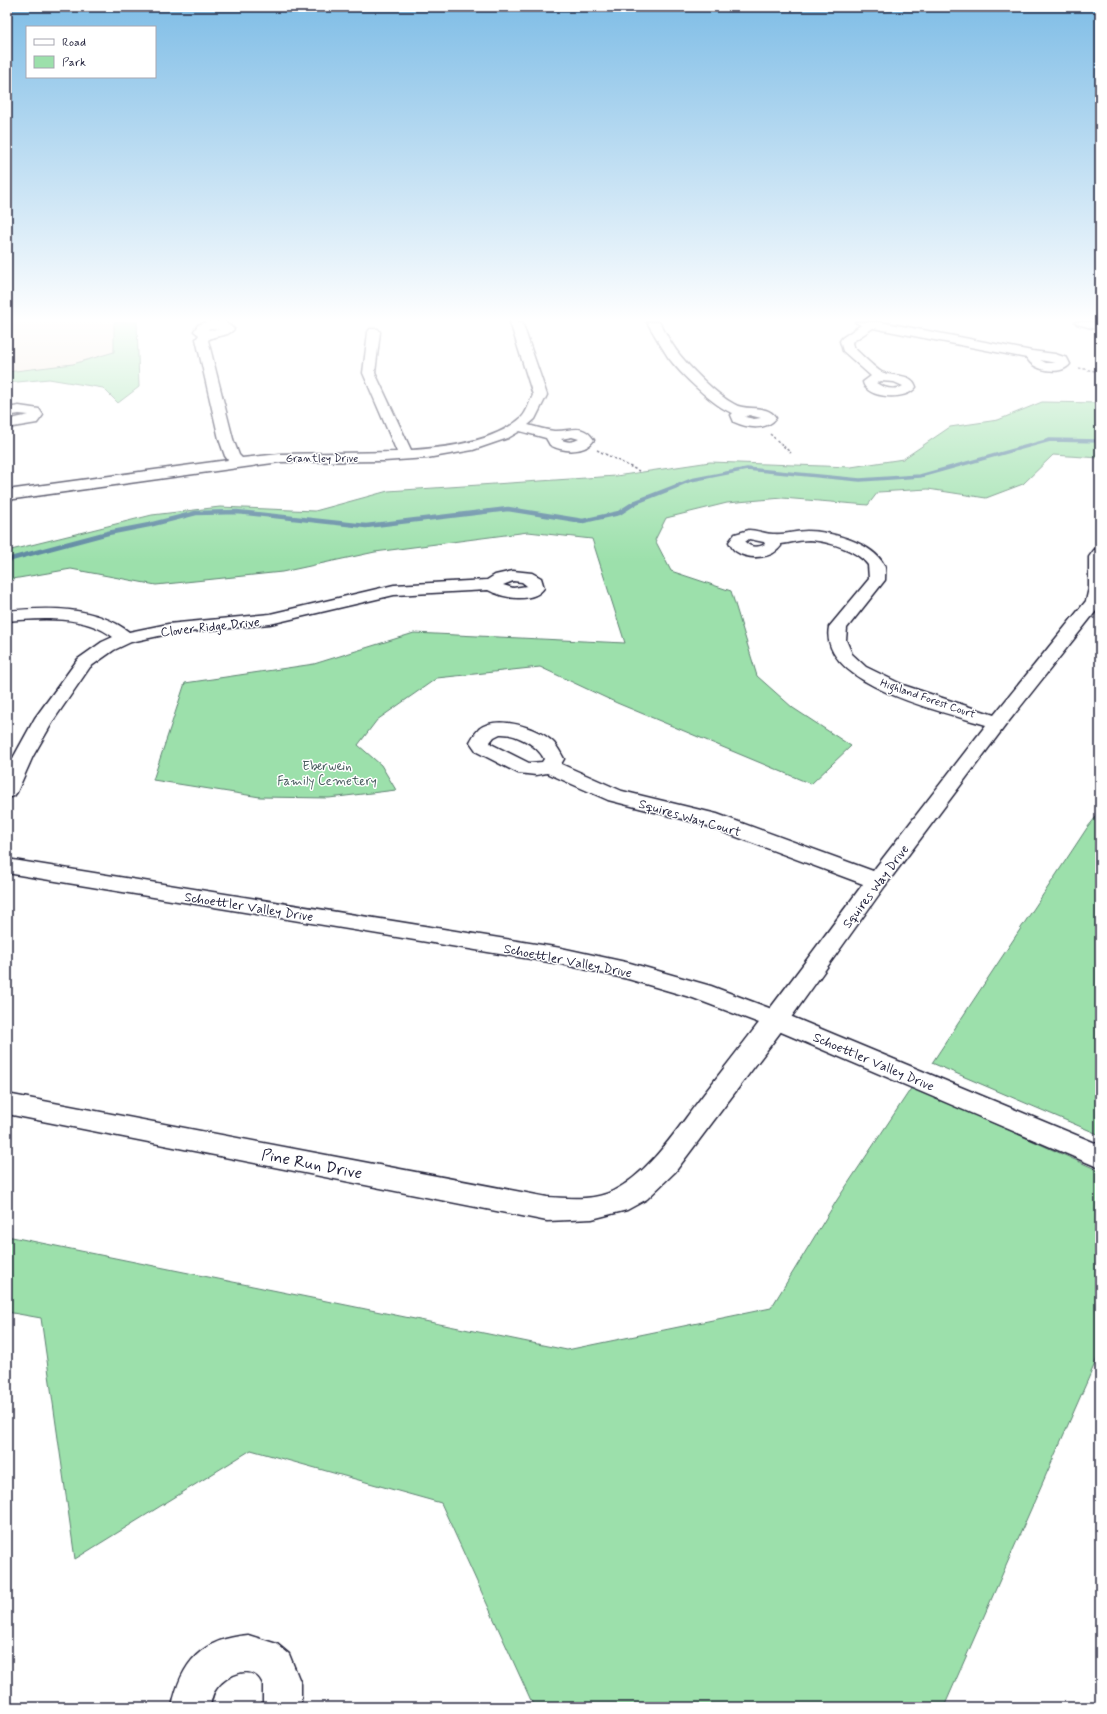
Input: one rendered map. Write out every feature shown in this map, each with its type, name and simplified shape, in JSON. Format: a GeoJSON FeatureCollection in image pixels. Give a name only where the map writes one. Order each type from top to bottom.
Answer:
{"type":"FeatureCollection","features":[{"type":"Feature","properties":{"kind":"street"},"geometry":{"type":"LineString","coordinates":[[217,402],[226,439],[232,456],[237,462]]}},
{"type":"Feature","properties":{"kind":"street"},"geometry":{"type":"LineString","coordinates":[[382,402],[406,456]]}},
{"type":"Feature","properties":{"kind":"street","name":"Grantley Drive"},"geometry":{"type":"LineString","coordinates":[[7,495],[53,487],[183,472],[237,462],[280,458],[351,459],[406,456],[459,449],[492,439],[521,427],[539,402]]}},
{"type":"Feature","properties":{"kind":"street"},"geometry":{"type":"LineString","coordinates":[[722,402],[730,408],[743,412]]}},
{"type":"Feature","properties":{"kind":"street"},"geometry":{"type":"LineString","coordinates":[[7,412],[24,410],[34,412],[36,415],[32,420],[7,424]]}},
{"type":"Feature","properties":{"kind":"street"},"geometry":{"type":"LineString","coordinates":[[521,427],[554,435]]}},
{"type":"Feature","properties":{"kind":"street","name":"Highland Forest Court"},"geometry":{"type":"LineString","coordinates":[[772,539],[797,536],[814,536],[845,544],[868,557],[876,564],[878,571],[877,580],[838,627],[836,635],[843,654],[848,661],[859,670],[897,689],[998,722]]}},
{"type":"Feature","properties":{"kind":"street","name":"Squires Way Drive"},"geometry":{"type":"LineString","coordinates":[[618,1202],[646,1184],[665,1164],[776,1020],[877,881],[998,722],[1094,602],[1097,588],[1098,556],[1100,553]]}},
{"type":"Feature","properties":{"kind":"street","name":"Clover Ridge Drive"},"geometry":{"type":"LineString","coordinates":[[7,792],[23,756],[45,718],[84,663],[108,646],[126,638],[168,629],[237,624],[270,619],[394,590],[491,585]]}},
{"type":"Feature","properties":{"kind":"street"},"geometry":{"type":"LineString","coordinates":[[7,616],[38,614],[68,616],[90,620],[111,627],[126,638]]}},
{"type":"Feature","properties":{"kind":"street","name":"Squires Way Court"},"geometry":{"type":"LineString","coordinates":[[549,766],[615,796],[709,819],[877,881]]}},
{"type":"Feature","properties":{"kind":"street","name":"Schoettler Valley Drive"},"geometry":{"type":"LineString","coordinates":[[7,866],[561,956],[630,971],[702,992],[776,1020],[1100,1156]]}},
{"type":"Feature","properties":{"kind":"street","name":"Pine Run Drive"},"geometry":{"type":"LineString","coordinates":[[7,1104],[548,1209],[582,1209],[618,1202]]}},
{"type":"Feature","properties":{"kind":"street"},"geometry":{"type":"LineString","coordinates":[[191,1707],[194,1691],[202,1677],[213,1665],[226,1657],[241,1653],[255,1654],[267,1659],[276,1668],[282,1680],[284,1694],[282,1707]]}},
{"type":"Feature","properties":{"kind":"path"},"geometry":{"type":"LineString","coordinates":[[769,433],[792,452]]}},
{"type":"Feature","properties":{"kind":"path"},"geometry":{"type":"LineString","coordinates":[[591,447],[639,471]]}},
{"type":"Feature","properties":{"kind":"green space","name":"Eberwein Family Cemetery"},"geometry":{"type":"Polygon","coordinates":[[[1042,402],[1100,403],[1100,458],[1053,455],[1023,484],[986,498],[928,489],[878,492],[868,505],[782,498],[727,503],[666,518],[655,540],[671,571],[731,591],[757,676],[793,708],[851,746],[811,784],[617,703],[540,667],[437,678],[377,720],[358,745],[381,765],[396,790],[329,798],[260,797],[153,780],[185,683],[314,664],[414,633],[625,643],[592,539],[528,532],[375,552],[282,572],[156,585],[71,569],[7,580],[7,551],[152,515],[220,507],[315,511],[388,491],[616,476],[710,462],[851,467],[903,459],[950,427],[998,420],[1042,402]]]}},
{"type":"Feature","properties":{"kind":"green space"},"geometry":{"type":"Polygon","coordinates":[[[1100,812],[1100,1135],[932,1063],[1087,828],[1100,812]]]}},
{"type":"Feature","properties":{"kind":"green space"},"geometry":{"type":"Polygon","coordinates":[[[912,1087],[1100,1171],[1100,1352],[944,1707],[534,1707],[441,1503],[251,1450],[75,1559],[41,1318],[7,1312],[7,1236],[567,1350],[771,1308],[837,1200],[912,1087]]]}},
{"type":"Feature","properties":{"kind":"waterway"},"geometry":{"type":"LineString","coordinates":[[674,487],[691,480],[747,469],[860,480],[920,476],[1050,440],[1100,441]]}},
{"type":"Feature","properties":{"kind":"waterway"},"geometry":{"type":"LineString","coordinates":[[7,560],[108,533],[149,525],[196,513],[237,512],[366,526],[508,509],[583,521],[619,513],[636,502],[677,486]]}}]}
